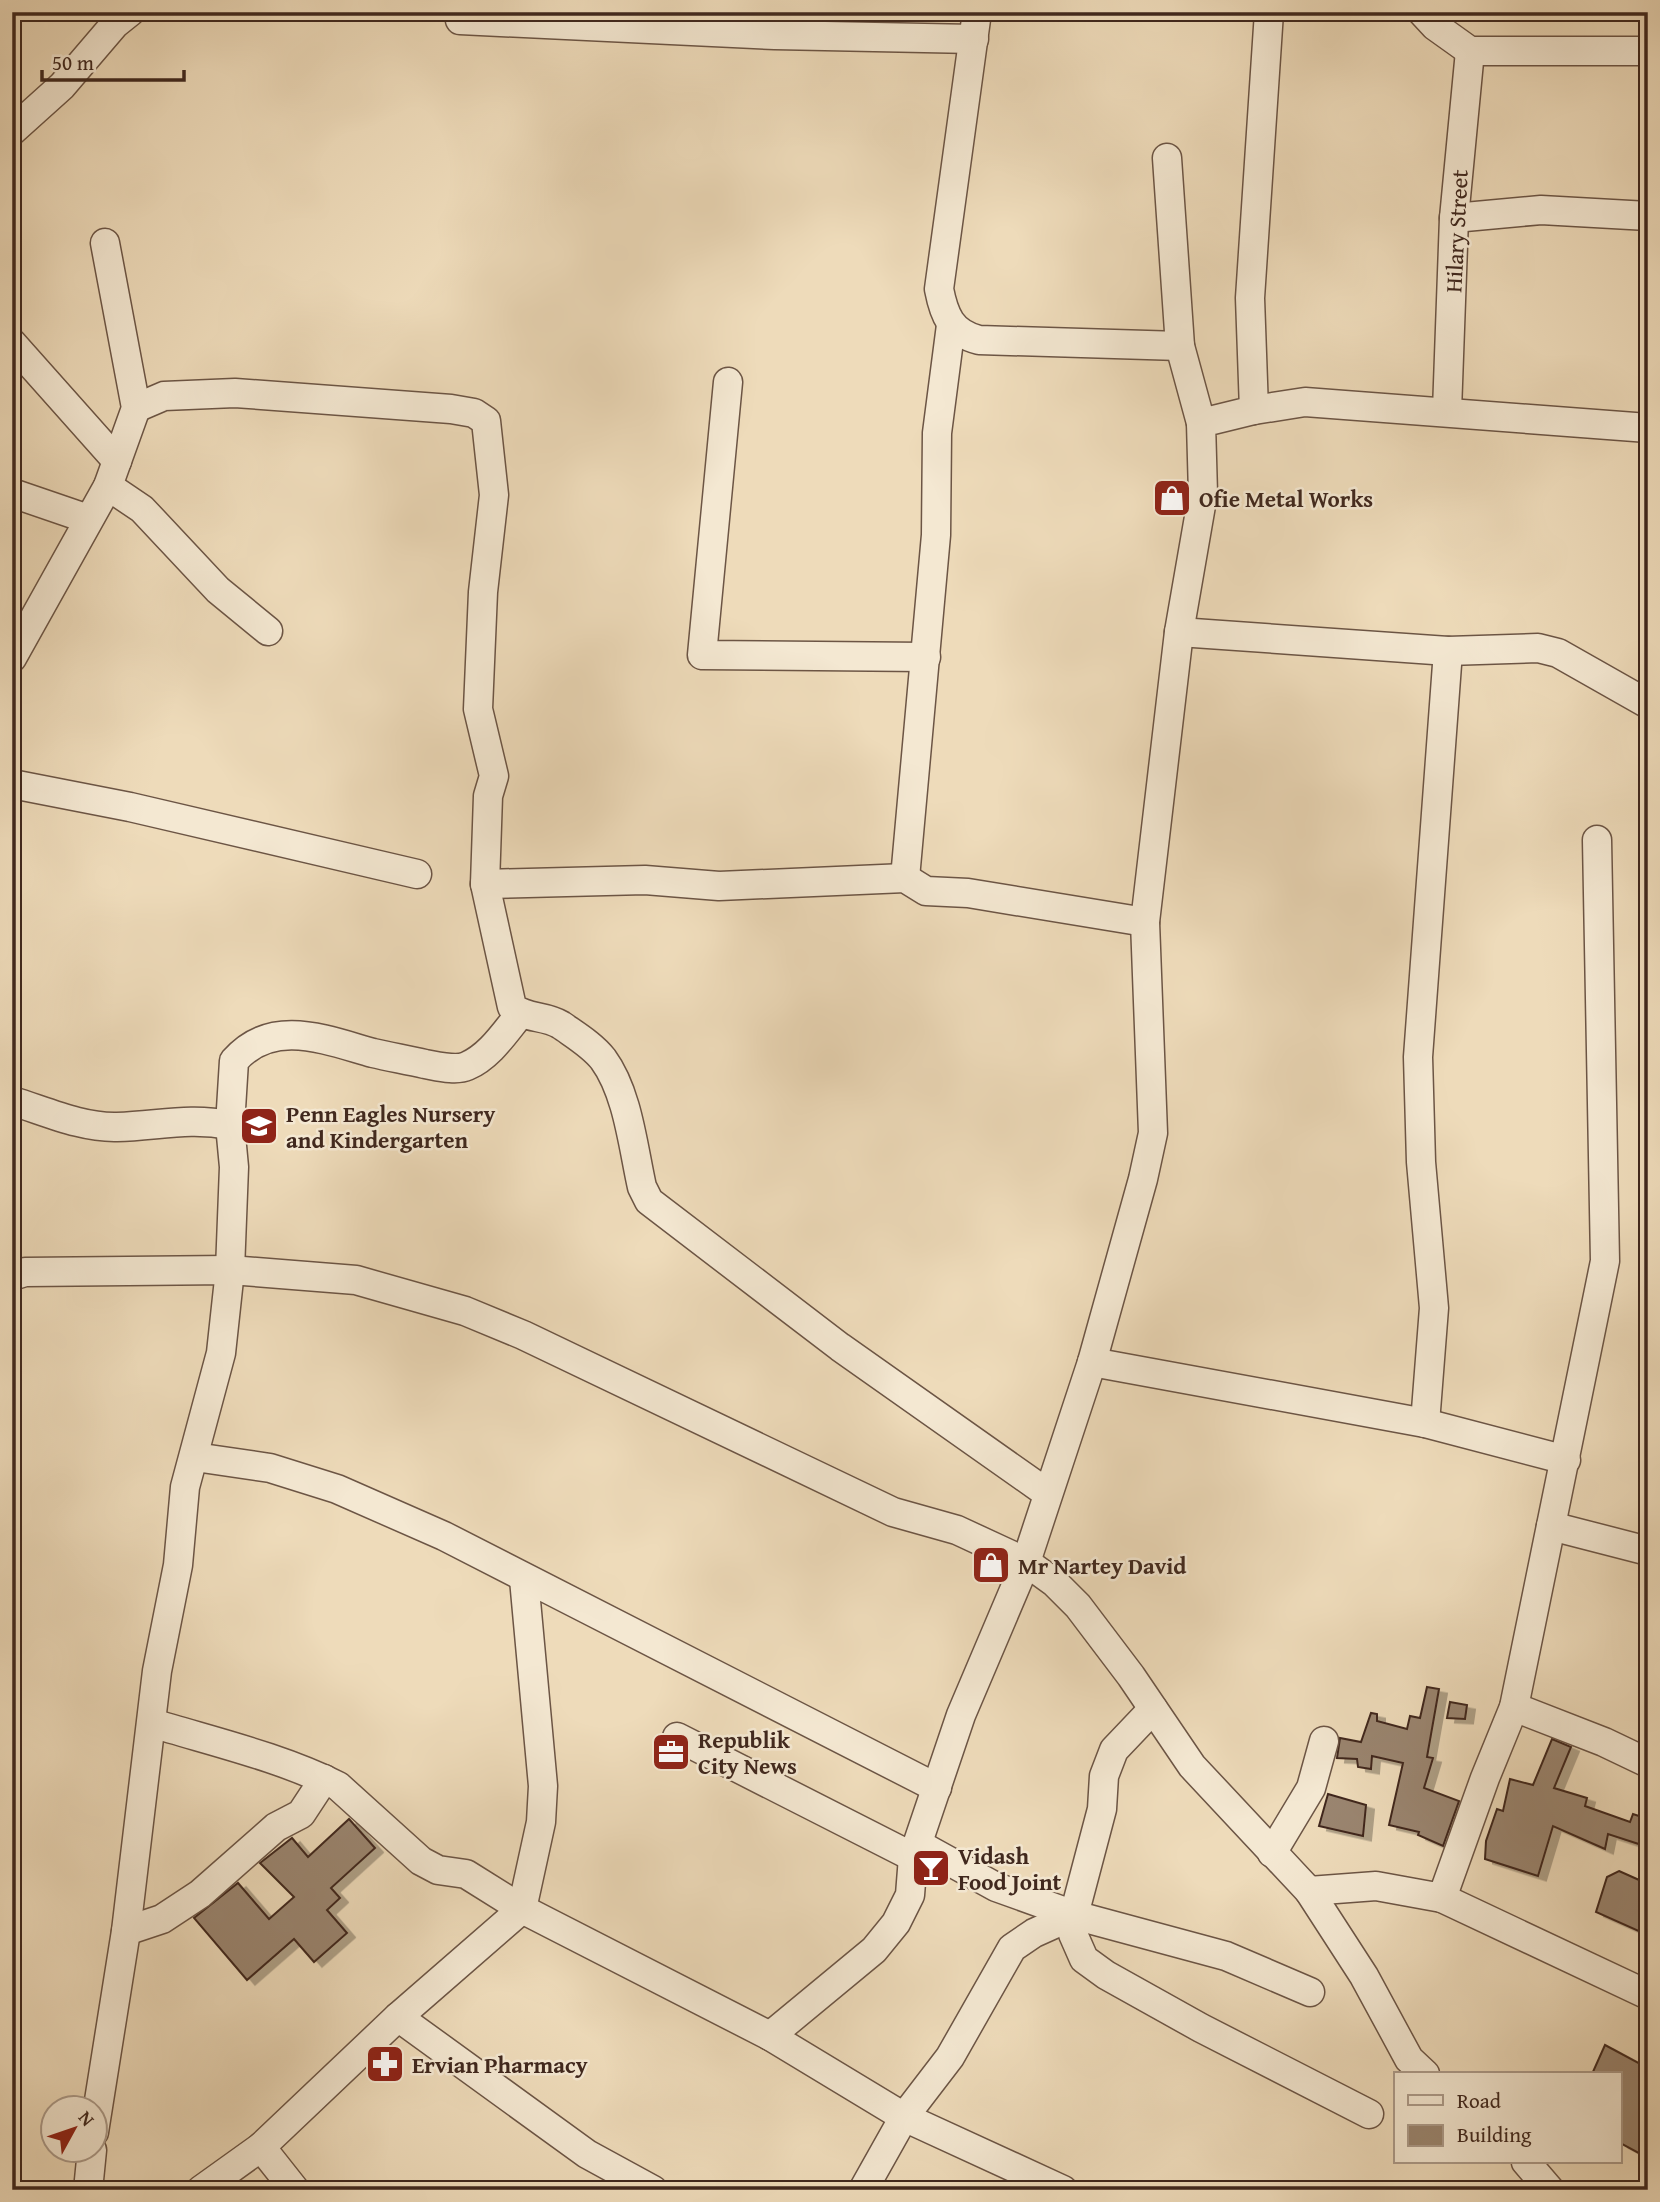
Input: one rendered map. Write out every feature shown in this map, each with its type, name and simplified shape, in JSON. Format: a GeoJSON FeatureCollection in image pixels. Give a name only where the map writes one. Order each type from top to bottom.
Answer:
{"type":"FeatureCollection","features":[{"type":"Feature","properties":{"kind":"street"},"geometry":{"type":"LineString","coordinates":[[12,131],[62,86],[115,24],[130,12]]}},
{"type":"Feature","properties":{"kind":"street"},"geometry":{"type":"LineString","coordinates":[[1254,410],[1250,298],[1269,12]]}},
{"type":"Feature","properties":{"kind":"street"},"geometry":{"type":"LineString","coordinates":[[1422,12],[1435,26],[1470,51],[1648,51]]}},
{"type":"Feature","properties":{"kind":"street"},"geometry":{"type":"LineString","coordinates":[[460,20],[775,35],[976,26],[939,289],[944,313],[951,325],[963,336],[979,340],[1180,346]]}},
{"type":"Feature","properties":{"kind":"street","name":"Hilary Street"},"geometry":{"type":"LineString","coordinates":[[1447,411],[1454,218],[1470,51]]}},
{"type":"Feature","properties":{"kind":"street"},"geometry":{"type":"LineString","coordinates":[[770,2036],[874,1950],[910,1895],[916,1851],[961,1715],[1026,1562],[1092,1362],[1143,1179],[1153,1133],[1145,922],[1179,632],[1203,494],[1202,424],[1180,346],[1167,158]]}},
{"type":"Feature","properties":{"kind":"street"},"geometry":{"type":"LineString","coordinates":[[1454,218],[1541,210],[1648,216]]}},
{"type":"Feature","properties":{"kind":"street"},"geometry":{"type":"LineString","coordinates":[[12,658],[112,473],[136,408],[105,243]]}},
{"type":"Feature","properties":{"kind":"street"},"geometry":{"type":"LineString","coordinates":[[905,878],[936,535],[937,433],[951,325]]}},
{"type":"Feature","properties":{"kind":"street"},"geometry":{"type":"LineString","coordinates":[[12,343],[142,509],[218,590],[268,631]]}},
{"type":"Feature","properties":{"kind":"street"},"geometry":{"type":"LineString","coordinates":[[728,382],[702,654],[926,657]]}},
{"type":"Feature","properties":{"kind":"street"},"geometry":{"type":"LineString","coordinates":[[136,408],[164,396],[235,393],[451,409],[474,413],[486,421],[494,495],[483,592],[478,709],[494,776],[488,796],[485,884],[512,1007],[520,1014],[551,1018],[581,1038],[601,1058],[614,1077],[642,1187],[649,1200],[860,1362],[1047,1493]]}},
{"type":"Feature","properties":{"kind":"street"},"geometry":{"type":"LineString","coordinates":[[1202,424],[1254,410],[1305,402],[1648,428]]}},
{"type":"Feature","properties":{"kind":"street"},"geometry":{"type":"LineString","coordinates":[[12,493],[88,519]]}},
{"type":"Feature","properties":{"kind":"street"},"geometry":{"type":"LineString","coordinates":[[1179,632],[1448,651],[1538,648],[1558,653],[1648,704]]}},
{"type":"Feature","properties":{"kind":"street"},"geometry":{"type":"LineString","coordinates":[[1425,1423],[1434,1308],[1420,1162],[1418,1057],[1448,651]]}},
{"type":"Feature","properties":{"kind":"street"},"geometry":{"type":"LineString","coordinates":[[12,784],[130,807],[417,874]]}},
{"type":"Feature","properties":{"kind":"street"},"geometry":{"type":"LineString","coordinates":[[1443,1898],[1485,1778],[1514,1707],[1605,1261],[1597,840]]}},
{"type":"Feature","properties":{"kind":"street"},"geometry":{"type":"LineString","coordinates":[[485,884],[645,880],[719,887],[905,878],[926,891],[968,893],[1145,922]]}},
{"type":"Feature","properties":{"kind":"street"},"geometry":{"type":"LineString","coordinates":[[100,2094],[126,1931],[157,1671],[178,1565],[185,1488],[221,1353],[230,1269],[234,1167],[230,1125],[234,1061],[255,1042],[285,1034],[319,1036],[388,1056],[441,1067],[466,1067],[490,1050],[520,1014]]}},
{"type":"Feature","properties":{"kind":"street"},"geometry":{"type":"LineString","coordinates":[[12,1101],[84,1123],[116,1127],[180,1119],[230,1125]]}},
{"type":"Feature","properties":{"kind":"street"},"geometry":{"type":"LineString","coordinates":[[12,1276],[25,1272],[230,1269],[356,1280],[465,1311],[626,1382],[893,1512],[957,1530],[1026,1562],[1055,1583],[1078,1606],[1192,1766],[1309,1891],[1364,1976],[1409,2059],[1423,2072]]}},
{"type":"Feature","properties":{"kind":"street"},"geometry":{"type":"LineString","coordinates":[[1092,1362],[1425,1423],[1566,1460]]}},
{"type":"Feature","properties":{"kind":"street"},"geometry":{"type":"LineString","coordinates":[[195,1457],[270,1468],[337,1489],[444,1536],[937,1788]]}},
{"type":"Feature","properties":{"kind":"street"},"geometry":{"type":"LineString","coordinates":[[1551,1526],[1648,1551]]}},
{"type":"Feature","properties":{"kind":"street"},"geometry":{"type":"LineString","coordinates":[[201,2190],[261,2147],[398,2017],[522,1909],[541,1822],[543,1786],[524,1579]]}},
{"type":"Feature","properties":{"kind":"street"},"geometry":{"type":"LineString","coordinates":[[1514,1707],[1604,1742],[1648,1763]]}},
{"type":"Feature","properties":{"kind":"street"},"geometry":{"type":"LineString","coordinates":[[1153,1709],[1115,1750],[1108,1767],[1102,1809],[1074,1915],[1073,1934],[1084,1959],[1106,1975],[1201,2028],[1369,2114]]}},
{"type":"Feature","properties":{"kind":"street"},"geometry":{"type":"LineString","coordinates":[[152,1723],[324,1779],[338,1786],[421,1861],[438,1870],[466,1874],[522,1909],[770,2036],[904,2117],[1063,2190]]}},
{"type":"Feature","properties":{"kind":"street"},"geometry":{"type":"LineString","coordinates":[[677,1737],[996,1887],[1074,1915],[1226,1956],[1310,1992]]}},
{"type":"Feature","properties":{"kind":"street"},"geometry":{"type":"LineString","coordinates":[[1272,1853],[1311,1788],[1324,1741]]}},
{"type":"Feature","properties":{"kind":"street"},"geometry":{"type":"LineString","coordinates":[[126,1931],[162,1919],[200,1894],[276,1827],[301,1814],[324,1779]]}},
{"type":"Feature","properties":{"kind":"street"},"geometry":{"type":"LineString","coordinates":[[1309,1891],[1376,1886],[1443,1898],[1648,1995]]}},
{"type":"Feature","properties":{"kind":"street"},"geometry":{"type":"LineString","coordinates":[[863,2190],[904,2117],[950,2057],[1012,1948],[1034,1933],[1074,1915]]}},
{"type":"Feature","properties":{"kind":"street"},"geometry":{"type":"LineString","coordinates":[[398,2017],[587,2154],[653,2190]]}},
{"type":"Feature","properties":{"kind":"street"},"geometry":{"type":"LineString","coordinates":[[261,2147],[295,2190]]}},
{"type":"Feature","properties":{"kind":"street"},"geometry":{"type":"LineString","coordinates":[[88,2190],[91,2164]]}},
{"type":"Feature","properties":{"kind":"street"},"geometry":{"type":"LineString","coordinates":[[1528,2164],[1550,2190]]}},
{"type":"Feature","properties":{"kind":"building"},"geometry":{"type":"Polygon","coordinates":[[[1427,1687],[1439,1689],[1427,1757],[1433,1758],[1424,1788],[1459,1801],[1443,1846],[1418,1835],[1419,1832],[1389,1825],[1403,1763],[1372,1756],[1371,1769],[1358,1767],[1357,1759],[1337,1758],[1340,1738],[1361,1742],[1371,1713],[1377,1714],[1377,1721],[1407,1729],[1410,1716],[1420,1718],[1427,1687]]]}},
{"type":"Feature","properties":{"kind":"building"},"geometry":{"type":"Polygon","coordinates":[[[1450,1702],[1467,1705],[1465,1719],[1447,1718],[1450,1702]]]}},
{"type":"Feature","properties":{"kind":"building"},"geometry":{"type":"Polygon","coordinates":[[[1552,1739],[1571,1747],[1554,1788],[1587,1798],[1585,1806],[1630,1822],[1633,1814],[1648,1819],[1648,1847],[1608,1834],[1605,1849],[1553,1826],[1538,1876],[1485,1859],[1486,1841],[1497,1809],[1503,1811],[1510,1779],[1533,1785],[1552,1739]]]}},
{"type":"Feature","properties":{"kind":"building"},"geometry":{"type":"Polygon","coordinates":[[[1328,1794],[1366,1805],[1363,1836],[1319,1826],[1328,1794]]]}},
{"type":"Feature","properties":{"kind":"building"},"geometry":{"type":"Polygon","coordinates":[[[349,1819],[375,1848],[331,1888],[340,1898],[327,1910],[347,1933],[314,1962],[294,1939],[247,1980],[194,1918],[238,1883],[269,1919],[294,1897],[260,1863],[292,1838],[308,1857],[349,1819]]]}},
{"type":"Feature","properties":{"kind":"building"},"geometry":{"type":"Polygon","coordinates":[[[1619,1871],[1648,1884],[1648,1920],[1643,1933],[1596,1912],[1607,1877],[1619,1871]]]}},
{"type":"Feature","properties":{"kind":"building"},"geometry":{"type":"Polygon","coordinates":[[[1605,2045],[1648,2068],[1648,2158],[1622,2144],[1622,2072],[1593,2072],[1605,2045]]]}},
{"type":"Feature","properties":{"kind":"place","name":"Ofie Metal Works"},"geometry":{"type":"Point","coordinates":[1172,498]}},
{"type":"Feature","properties":{"kind":"place","name":"Penn Eagles Nursery and Kindergarten"},"geometry":{"type":"Point","coordinates":[259,1126]}},
{"type":"Feature","properties":{"kind":"place","name":"Mr Nartey David"},"geometry":{"type":"Point","coordinates":[991,1565]}},
{"type":"Feature","properties":{"kind":"place","name":"Republik City News"},"geometry":{"type":"Point","coordinates":[671,1752]}},
{"type":"Feature","properties":{"kind":"place","name":"Vidash Food Joint"},"geometry":{"type":"Point","coordinates":[931,1868]}},
{"type":"Feature","properties":{"kind":"place","name":"Ervian Pharmacy"},"geometry":{"type":"Point","coordinates":[385,2064]}}]}
